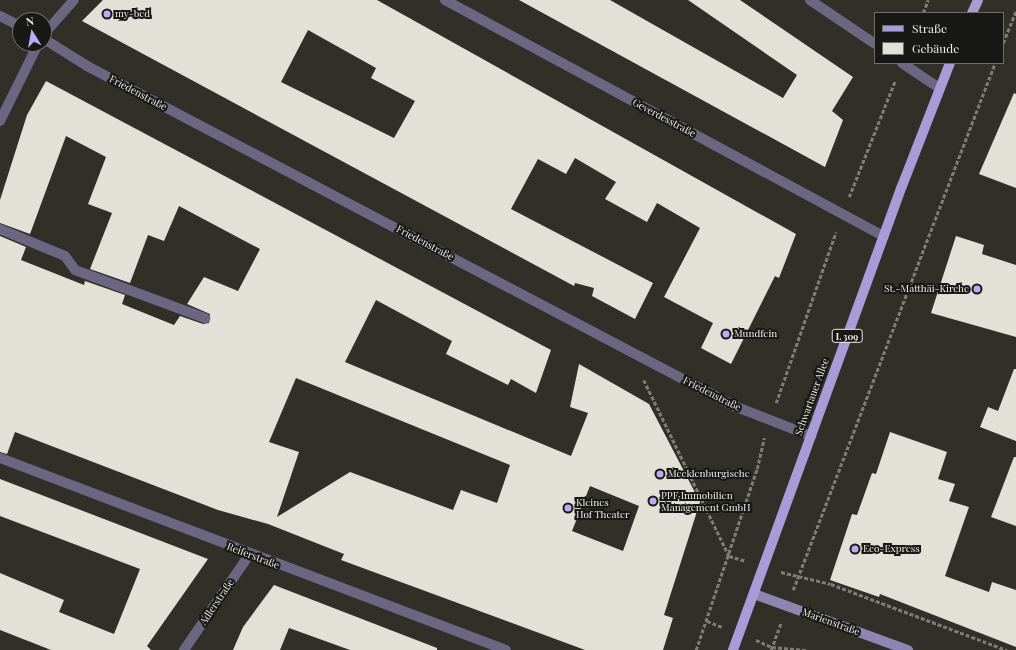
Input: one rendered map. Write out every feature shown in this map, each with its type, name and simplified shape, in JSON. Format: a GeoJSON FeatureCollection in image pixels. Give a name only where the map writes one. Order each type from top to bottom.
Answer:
{"type":"FeatureCollection","features":[{"type":"Feature","properties":{"kind":"main road"},"geometry":{"type":"LineString","coordinates":[[972,12],[978,0]]}},
{"type":"Feature","properties":{"kind":"main road","name":"Schwartauer Allee"},"geometry":{"type":"LineString","coordinates":[[733,650],[884,236],[939,88],[950,64]]}},
{"type":"Feature","properties":{"kind":"main road","name":"Marienstraße"},"geometry":{"type":"LineString","coordinates":[[754,594],[908,650]]}},
{"type":"Feature","properties":{"kind":"street"},"geometry":{"type":"LineString","coordinates":[[52,25],[74,0]]}},
{"type":"Feature","properties":{"kind":"street","name":"Geverdesstraße"},"geometry":{"type":"LineString","coordinates":[[445,0],[884,236]]}},
{"type":"Feature","properties":{"kind":"street"},"geometry":{"type":"LineString","coordinates":[[810,0],[874,43]]}},
{"type":"Feature","properties":{"kind":"street"},"geometry":{"type":"LineString","coordinates":[[0,16],[12,22]]}},
{"type":"Feature","properties":{"kind":"street","name":"Friedenstraße"},"geometry":{"type":"LineString","coordinates":[[52,44],[94,70],[734,406],[769,422],[811,436]]}},
{"type":"Feature","properties":{"kind":"street"},"geometry":{"type":"LineString","coordinates":[[0,121],[34,52]]}},
{"type":"Feature","properties":{"kind":"street"},"geometry":{"type":"LineString","coordinates":[[903,64],[939,88]]}},
{"type":"Feature","properties":{"kind":"street"},"geometry":{"type":"LineString","coordinates":[[0,229],[65,256],[75,270],[205,318]]}},
{"type":"Feature","properties":{"kind":"street","name":"Reiferstraße"},"geometry":{"type":"LineString","coordinates":[[0,458],[250,555],[506,650]]}},
{"type":"Feature","properties":{"kind":"street","name":"Adlerstraße"},"geometry":{"type":"LineString","coordinates":[[184,650],[250,555]]}},
{"type":"Feature","properties":{"kind":"path"},"geometry":{"type":"LineString","coordinates":[[923,12],[928,0]]}},
{"type":"Feature","properties":{"kind":"path"},"geometry":{"type":"LineString","coordinates":[[1004,40],[1016,10]]}},
{"type":"Feature","properties":{"kind":"path"},"geometry":{"type":"LineString","coordinates":[[808,650],[771,649],[995,64]]}},
{"type":"Feature","properties":{"kind":"path"},"geometry":{"type":"LineString","coordinates":[[696,650],[729,556],[769,422],[843,214],[896,77]]}},
{"type":"Feature","properties":{"kind":"path"},"geometry":{"type":"LineString","coordinates":[[632,352],[729,556]]}},
{"type":"Feature","properties":{"kind":"path"},"geometry":{"type":"LineString","coordinates":[[798,578],[831,584],[1006,650]]}},
{"type":"Feature","properties":{"kind":"building"},"geometry":{"type":"Polygon","coordinates":[[[103,0],[377,0],[796,234],[779,278],[775,276],[731,364],[701,348],[713,323],[664,297],[700,228],[657,203],[647,222],[605,199],[616,182],[575,158],[566,174],[538,159],[511,209],[653,283],[635,319],[592,296],[594,288],[575,283],[574,286],[82,21],[103,0]],[[308,30],[281,82],[394,138],[415,101],[371,78],[376,68],[308,30]]]}},
{"type":"Feature","properties":{"kind":"building"},"geometry":{"type":"Polygon","coordinates":[[[519,0],[610,0],[783,98],[797,75],[688,0],[740,0],[853,77],[832,111],[843,120],[825,167],[519,0]]]}},
{"type":"Feature","properties":{"kind":"building"},"geometry":{"type":"Polygon","coordinates":[[[46,81],[551,350],[536,393],[511,379],[508,385],[446,354],[452,341],[376,300],[345,362],[571,456],[588,413],[570,407],[579,364],[649,404],[700,502],[664,615],[673,618],[663,650],[585,650],[341,560],[344,554],[268,524],[218,510],[15,432],[7,454],[0,452],[0,236],[26,247],[21,260],[84,285],[85,281],[125,295],[122,304],[174,325],[180,316],[203,324],[209,323],[210,314],[187,304],[204,277],[238,291],[260,249],[179,206],[164,241],[148,235],[130,283],[90,269],[112,213],[88,204],[106,157],[66,136],[30,234],[0,223],[0,200],[27,115],[46,81]],[[296,378],[269,442],[299,452],[277,517],[350,472],[453,510],[461,490],[497,503],[510,465],[296,378]],[[590,486],[572,531],[623,551],[639,506],[590,486]]]}},
{"type":"Feature","properties":{"kind":"building"},"geometry":{"type":"Polygon","coordinates":[[[1014,93],[1016,94],[1016,188],[979,174],[1014,93]]]}},
{"type":"Feature","properties":{"kind":"building","name":"St.-Matthäi-Kirche"},"geometry":{"type":"Polygon","coordinates":[[[956,236],[984,245],[982,254],[1016,265],[1016,337],[931,313],[956,236]]]}},
{"type":"Feature","properties":{"kind":"building"},"geometry":{"type":"Polygon","coordinates":[[[1014,369],[1016,369],[1016,441],[980,427],[988,407],[998,411],[1014,369]]]}},
{"type":"Feature","properties":{"kind":"building"},"geometry":{"type":"Polygon","coordinates":[[[890,432],[947,452],[938,479],[955,484],[949,501],[969,507],[945,576],[989,592],[992,582],[1016,590],[1016,647],[880,594],[879,597],[830,580],[852,514],[857,515],[872,473],[876,474],[890,432]]]}},
{"type":"Feature","properties":{"kind":"building"},"geometry":{"type":"Polygon","coordinates":[[[1014,457],[1016,457],[1016,526],[991,517],[1014,457]]]}},
{"type":"Feature","properties":{"kind":"building"},"geometry":{"type":"Polygon","coordinates":[[[0,479],[208,559],[147,646],[151,650],[51,650],[0,630],[0,573],[64,600],[59,612],[114,634],[140,569],[0,516],[0,479]]]}},
{"type":"Feature","properties":{"kind":"building"},"geometry":{"type":"Polygon","coordinates":[[[274,585],[437,648],[437,650],[350,650],[289,628],[280,650],[233,650],[243,627],[274,585]]]}},
{"type":"Feature","properties":{"kind":"place","name":"my-bed"},"geometry":{"type":"Point","coordinates":[107,14]}},
{"type":"Feature","properties":{"kind":"place","name":"St.-Matthäi-Kirche"},"geometry":{"type":"Point","coordinates":[977,289]}},
{"type":"Feature","properties":{"kind":"place","name":"Mundfein"},"geometry":{"type":"Point","coordinates":[726,334]}},
{"type":"Feature","properties":{"kind":"place","name":"Mecklenburgische"},"geometry":{"type":"Point","coordinates":[660,474]}},
{"type":"Feature","properties":{"kind":"place","name":"PPF Immobilien Management GmbH"},"geometry":{"type":"Point","coordinates":[653,501]}},
{"type":"Feature","properties":{"kind":"place","name":"Kleines Hof Theater"},"geometry":{"type":"Point","coordinates":[568,508]}},
{"type":"Feature","properties":{"kind":"place","name":"Eco-Express"},"geometry":{"type":"Point","coordinates":[855,549]}}]}
